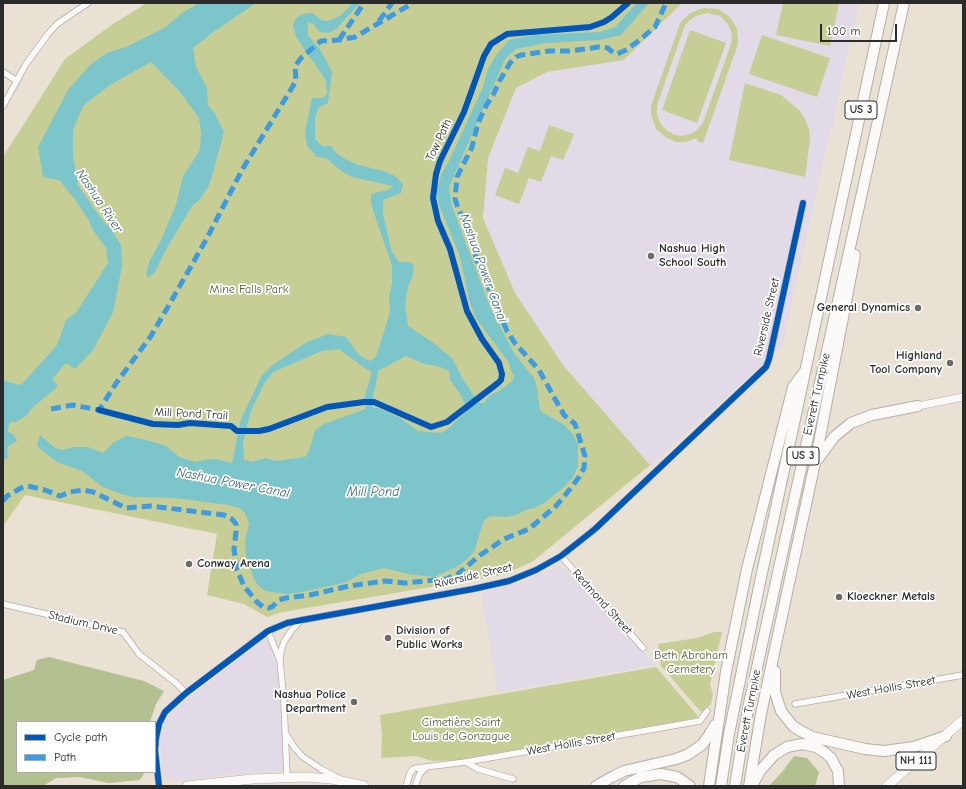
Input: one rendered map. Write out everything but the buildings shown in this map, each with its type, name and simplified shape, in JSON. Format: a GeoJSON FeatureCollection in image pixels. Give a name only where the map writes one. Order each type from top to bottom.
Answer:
{"type":"FeatureCollection","features":[{"type":"Feature","properties":{"kind":"highway","name":"Everett Turnpike"},"geometry":{"type":"LineString","coordinates":[[722,786],[733,715],[884,3]]}},
{"type":"Feature","properties":{"kind":"highway","name":"Everett Turnpike"},"geometry":{"type":"LineString","coordinates":[[735,786],[750,699],[904,3]]}},
{"type":"Feature","properties":{"kind":"highway"},"geometry":{"type":"LineString","coordinates":[[749,786],[760,720],[813,470],[850,285],[877,127]]}},
{"type":"Feature","properties":{"kind":"highway"},"geometry":{"type":"LineString","coordinates":[[709,786],[720,707],[740,602],[793,387],[807,368]]}},
{"type":"Feature","properties":{"kind":"highway"},"geometry":{"type":"LineString","coordinates":[[813,470],[826,446],[837,433],[848,425],[859,419],[872,415],[918,406]]}},
{"type":"Feature","properties":{"kind":"highway"},"geometry":{"type":"LineString","coordinates":[[784,604],[774,689],[781,711],[787,720],[796,728],[805,734],[820,739],[880,751],[911,748],[946,736]]}},
{"type":"Feature","properties":{"kind":"highway"},"geometry":{"type":"LineString","coordinates":[[596,786],[612,776],[624,771],[676,759],[692,752],[702,744],[712,731],[716,723],[720,707]]}},
{"type":"Feature","properties":{"kind":"highway"},"geometry":{"type":"LineString","coordinates":[[752,786],[760,771],[774,755],[787,747],[802,744],[816,747],[831,758],[838,771],[839,786]]}},
{"type":"Feature","properties":{"kind":"highway"},"geometry":{"type":"LineString","coordinates":[[624,786],[637,778],[656,774],[673,775],[690,786]]}},
{"type":"Feature","properties":{"kind":"main road","name":"NH 111"},"geometry":{"type":"LineString","coordinates":[[888,786],[963,720]]}},
{"type":"Feature","properties":{"kind":"main road"},"geometry":{"type":"LineString","coordinates":[[187,786],[252,783],[288,778],[323,778],[364,786]]}},
{"type":"Feature","properties":{"kind":"street"},"geometry":{"type":"LineString","coordinates":[[3,106],[29,60],[51,30],[61,21],[88,3]]}},
{"type":"Feature","properties":{"kind":"street"},"geometry":{"type":"LineString","coordinates":[[3,72],[17,81]]}},
{"type":"Feature","properties":{"kind":"street","name":"Riverside Street"},"geometry":{"type":"LineString","coordinates":[[156,740],[157,731],[165,712],[186,693],[268,631],[287,623],[509,581],[536,570],[561,556],[595,529],[766,367],[772,347],[803,203]]}},
{"type":"Feature","properties":{"kind":"street"},"geometry":{"type":"LineString","coordinates":[[918,406],[963,397]]}},
{"type":"Feature","properties":{"kind":"street","name":"Redmond Street"},"geometry":{"type":"LineString","coordinates":[[561,556],[643,648]]}},
{"type":"Feature","properties":{"kind":"street","name":"Stadium Drive"},"geometry":{"type":"LineString","coordinates":[[3,604],[123,632],[139,654],[176,683],[186,693]]}},
{"type":"Feature","properties":{"kind":"street"},"geometry":{"type":"LineString","coordinates":[[288,778],[280,661],[284,642],[291,631],[302,620]]}},
{"type":"Feature","properties":{"kind":"street"},"geometry":{"type":"LineString","coordinates":[[268,631],[280,661]]}},
{"type":"Feature","properties":{"kind":"street","name":"West Hollis Street"},"geometry":{"type":"LineString","coordinates":[[795,704],[963,675]]}},
{"type":"Feature","properties":{"kind":"street","name":"West Hollis Street"},"geometry":{"type":"LineString","coordinates":[[405,784],[414,769],[466,762],[700,721],[707,711]]}},
{"type":"Feature","properties":{"kind":"street"},"geometry":{"type":"LineString","coordinates":[[285,734],[303,757],[320,769],[344,781]]}},
{"type":"Feature","properties":{"kind":"street","name":"Riverside Street"},"geometry":{"type":"LineString","coordinates":[[156,759],[159,786]]}},
{"type":"Feature","properties":{"kind":"street"},"geometry":{"type":"LineString","coordinates":[[466,762],[478,769],[513,779]]}},
{"type":"Feature","properties":{"kind":"street"},"geometry":{"type":"LineString","coordinates":[[416,786],[421,772],[429,766]]}},
{"type":"Feature","properties":{"kind":"shaded area","name":"Nashua High School South"},"geometry":{"type":"Polygon","coordinates":[[[682,3],[859,3],[834,116],[835,126],[831,128],[782,347],[650,465],[563,365],[515,293],[483,218],[488,158],[516,88],[547,72],[624,60],[682,3]]]}},
{"type":"Feature","properties":{"kind":"shaded area"},"geometry":{"type":"Polygon","coordinates":[[[560,565],[656,665],[498,692],[481,593],[538,576],[560,565]]]}},
{"type":"Feature","properties":{"kind":"shaded area"},"geometry":{"type":"Polygon","coordinates":[[[263,639],[269,642],[277,663],[283,769],[280,771],[174,781],[165,777],[163,772],[160,741],[164,725],[171,713],[263,639]]]}},
{"type":"Feature","properties":{"kind":"green space","name":"Mine Falls Park"},"geometry":{"type":"Polygon","coordinates":[[[147,3],[682,3],[624,60],[547,72],[516,88],[488,158],[483,218],[515,293],[563,365],[650,465],[532,562],[502,575],[283,612],[267,617],[244,604],[207,595],[217,534],[25,495],[3,526],[3,461],[8,457],[3,439],[3,157],[65,59],[113,24],[147,3]]]}},
{"type":"Feature","properties":{"kind":"green space"},"geometry":{"type":"Polygon","coordinates":[[[783,3],[839,3],[830,46],[776,35],[783,3]]]}},
{"type":"Feature","properties":{"kind":"green space"},"geometry":{"type":"Polygon","coordinates":[[[703,8],[718,9],[730,17],[737,29],[738,44],[703,143],[697,141],[697,138],[685,142],[676,142],[667,138],[656,129],[651,115],[651,106],[680,23],[690,13],[703,8]],[[708,13],[696,16],[685,25],[657,105],[657,115],[660,123],[667,131],[675,135],[682,136],[691,134],[703,123],[731,44],[732,34],[728,24],[720,16],[708,13]]]}},
{"type":"Feature","properties":{"kind":"green space"},"geometry":{"type":"Polygon","coordinates":[[[690,30],[726,43],[697,123],[662,110],[690,30]]]}},
{"type":"Feature","properties":{"kind":"green space"},"geometry":{"type":"Polygon","coordinates":[[[762,35],[830,58],[817,97],[749,74],[762,35]]]}},
{"type":"Feature","properties":{"kind":"green space"},"geometry":{"type":"Polygon","coordinates":[[[745,83],[781,95],[798,109],[804,117],[809,129],[810,139],[805,177],[729,160],[745,83]]]}},
{"type":"Feature","properties":{"kind":"green space"},"geometry":{"type":"Polygon","coordinates":[[[549,125],[574,134],[563,160],[551,156],[541,182],[529,178],[519,204],[495,195],[505,168],[518,173],[528,147],[540,151],[549,125]]]}},
{"type":"Feature","properties":{"kind":"green space","name":"Beth Abraham Cemetery"},"geometry":{"type":"Polygon","coordinates":[[[714,632],[722,632],[710,685],[713,694],[711,704],[701,712],[661,666],[658,644],[697,638],[714,632]]]}},
{"type":"Feature","properties":{"kind":"green space"},"geometry":{"type":"Polygon","coordinates":[[[49,657],[144,681],[164,691],[156,704],[150,721],[16,721],[16,773],[144,773],[140,780],[108,783],[80,777],[56,778],[43,786],[3,786],[3,680],[34,670],[37,660],[49,657]]]}},
{"type":"Feature","properties":{"kind":"green space","name":"Cimetière Saint Louis de Gonzague"},"geometry":{"type":"Polygon","coordinates":[[[656,667],[698,716],[697,718],[457,760],[432,761],[416,756],[381,758],[382,735],[380,715],[656,667]]]}},
{"type":"Feature","properties":{"kind":"green space"},"geometry":{"type":"Polygon","coordinates":[[[794,756],[807,758],[819,772],[815,786],[769,786],[783,771],[794,756]]]}},
{"type":"Feature","properties":{"kind":"water"},"geometry":{"type":"Polygon","coordinates":[[[199,3],[256,3],[193,48],[196,67],[207,88],[208,106],[214,112],[224,132],[208,187],[200,199],[192,206],[164,253],[155,272],[148,278],[146,273],[150,260],[160,242],[176,205],[183,176],[200,150],[201,133],[199,118],[181,93],[151,62],[110,85],[83,106],[73,130],[73,156],[78,185],[121,245],[122,266],[113,312],[93,350],[75,369],[66,363],[52,379],[58,386],[31,409],[26,416],[14,423],[13,421],[9,424],[8,432],[13,434],[17,441],[7,447],[8,458],[3,461],[3,380],[19,385],[23,383],[57,345],[66,320],[76,313],[108,263],[106,248],[93,230],[88,219],[74,198],[59,180],[43,177],[38,147],[68,90],[91,64],[107,53],[126,47],[166,27],[182,13],[199,3]]]}},
{"type":"Feature","properties":{"kind":"water","name":"Mill Pond"},"geometry":{"type":"Polygon","coordinates":[[[351,3],[360,3],[337,28],[329,33],[320,32],[313,24],[308,22],[308,35],[320,49],[332,72],[328,103],[318,108],[315,118],[315,139],[322,146],[331,146],[336,153],[347,160],[395,176],[403,184],[401,193],[383,200],[383,214],[392,252],[399,262],[408,262],[413,264],[414,272],[408,287],[405,305],[408,326],[452,358],[464,381],[479,403],[484,403],[489,396],[499,391],[512,381],[514,376],[509,363],[476,318],[469,300],[459,254],[439,205],[437,192],[441,175],[450,159],[483,87],[488,69],[495,57],[509,40],[535,35],[600,32],[615,27],[637,3],[649,3],[621,35],[599,40],[546,43],[516,49],[505,59],[449,187],[452,206],[490,307],[514,353],[534,378],[540,411],[563,424],[572,433],[578,444],[578,466],[573,477],[563,488],[535,508],[525,510],[516,515],[507,517],[491,516],[484,520],[474,552],[456,567],[435,577],[408,574],[384,568],[361,574],[344,583],[302,592],[288,594],[278,593],[265,591],[257,584],[253,577],[246,555],[245,541],[249,523],[245,513],[239,508],[229,505],[175,498],[132,497],[118,493],[103,487],[82,471],[57,462],[39,448],[37,444],[40,435],[55,448],[62,450],[74,447],[88,447],[103,453],[113,443],[126,436],[143,439],[166,446],[179,457],[195,462],[215,459],[232,463],[241,419],[262,375],[274,364],[307,342],[328,334],[346,337],[359,355],[370,361],[376,357],[390,312],[389,296],[392,284],[392,266],[371,204],[371,194],[388,190],[393,186],[352,177],[340,170],[326,158],[317,157],[307,146],[305,132],[312,98],[322,98],[327,94],[326,80],[296,37],[293,25],[296,18],[309,13],[314,14],[321,20],[328,21],[340,16],[351,3]],[[339,349],[322,351],[273,372],[264,384],[251,411],[243,444],[244,460],[253,462],[265,458],[276,461],[305,457],[309,451],[315,430],[324,424],[366,409],[364,399],[372,372],[339,349]],[[406,356],[378,371],[373,394],[373,408],[379,408],[400,418],[418,431],[441,433],[449,428],[468,410],[460,394],[450,380],[449,371],[438,366],[424,364],[406,356]]]}},
{"type":"Feature","properties":{"kind":"marked path"},"geometry":{"type":"LineString","coordinates":[[339,40],[364,3]]}},
{"type":"Feature","properties":{"kind":"marked path"},"geometry":{"type":"LineString","coordinates":[[379,21],[392,3]]}},
{"type":"Feature","properties":{"kind":"marked path"},"geometry":{"type":"LineString","coordinates":[[51,409],[73,405],[99,410],[117,382],[151,336],[169,305],[207,238],[242,170],[296,81],[295,66],[302,57],[321,41],[355,37],[413,3]]}},
{"type":"Feature","properties":{"kind":"marked path"},"geometry":{"type":"LineString","coordinates":[[3,501],[7,496],[21,488],[28,486],[45,490],[60,496],[70,492],[83,490],[93,492],[126,508],[150,506],[224,515],[232,519],[236,524],[234,549],[237,570],[244,586],[257,602],[263,607],[269,608],[279,600],[286,598],[310,595],[349,586],[385,581],[405,583],[446,579],[458,574],[479,556],[504,539],[529,529],[556,506],[571,488],[584,468],[585,456],[575,424],[564,415],[539,370],[514,342],[507,331],[477,261],[469,231],[455,199],[457,177],[472,147],[478,123],[486,106],[510,63],[516,57],[549,51],[570,51],[599,47],[608,48],[617,54],[626,50],[655,27],[666,3]]}},
{"type":"Feature","properties":{"kind":"cycle path","name":"Tow Path"},"geometry":{"type":"LineString","coordinates":[[99,410],[153,424],[178,425],[190,423],[231,426],[237,431],[259,431],[269,429],[327,407],[374,402],[431,427],[447,422],[498,383],[501,380],[502,374],[499,363],[482,339],[467,311],[450,249],[438,221],[433,198],[436,174],[440,161],[464,112],[484,56],[491,44],[507,34],[590,27],[604,22],[612,17],[628,3]]}},
{"type":"Feature","properties":{"kind":"cycle path"},"geometry":{"type":"LineString","coordinates":[[156,738],[159,724],[165,712],[186,693],[268,631],[287,623],[509,581],[536,570],[561,556],[595,529],[766,367],[803,203]]}},
{"type":"Feature","properties":{"kind":"cycle path"},"geometry":{"type":"LineString","coordinates":[[156,759],[159,786]]}},
{"type":"Feature","properties":{"kind":"place","name":"Nashua High School South"},"geometry":{"type":"Point","coordinates":[651,256]}},
{"type":"Feature","properties":{"kind":"place","name":"General Dynamics"},"geometry":{"type":"Point","coordinates":[918,308]}},
{"type":"Feature","properties":{"kind":"place","name":"Highland Tool Company"},"geometry":{"type":"Point","coordinates":[950,363]}},
{"type":"Feature","properties":{"kind":"place","name":"Conway Arena"},"geometry":{"type":"Point","coordinates":[189,564]}},
{"type":"Feature","properties":{"kind":"place","name":"Kloeckner Metals"},"geometry":{"type":"Point","coordinates":[839,597]}},
{"type":"Feature","properties":{"kind":"place","name":"Division of Public Works"},"geometry":{"type":"Point","coordinates":[388,638]}},
{"type":"Feature","properties":{"kind":"place","name":"Nashua Police Department"},"geometry":{"type":"Point","coordinates":[354,702]}},
{"type":"Feature","properties":{"kind":"water label","name":"Nashua River"},"geometry":{"type":"Point","coordinates":[99,201]}},
{"type":"Feature","properties":{"kind":"water label","name":"Nashua Power Canal"},"geometry":{"type":"Point","coordinates":[483,268]}},
{"type":"Feature","properties":{"kind":"water label","name":"Nashua Power Canal"},"geometry":{"type":"Point","coordinates":[233,483]}}]}
